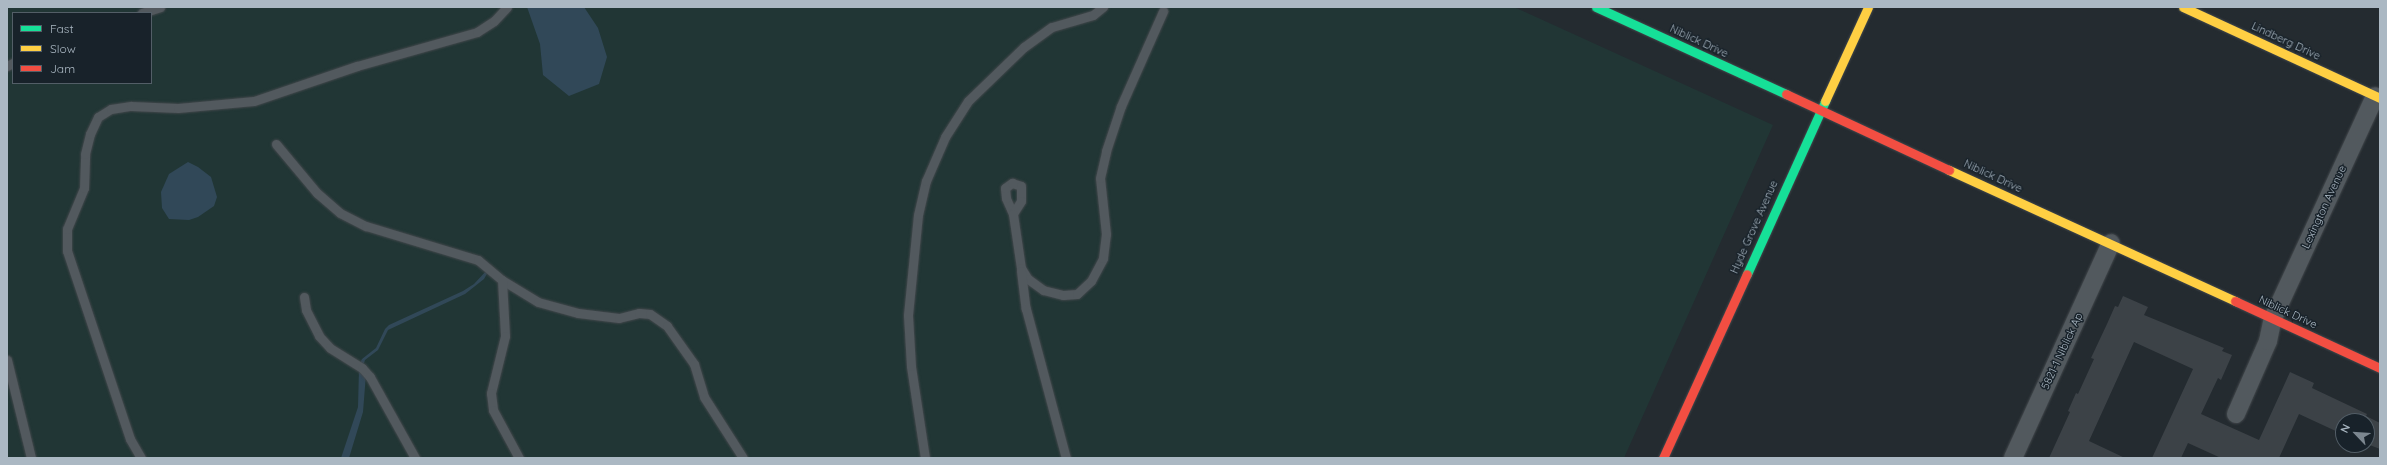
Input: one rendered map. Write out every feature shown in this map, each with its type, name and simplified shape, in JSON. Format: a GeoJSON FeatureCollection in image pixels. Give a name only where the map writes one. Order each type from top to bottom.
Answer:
{"type":"FeatureCollection","features":[{"type":"Feature","properties":{"kind":"street","name":"Niblick Drive"},"geometry":{"type":"LineString","coordinates":[[1596,7],[2380,368]]}},
{"type":"Feature","properties":{"kind":"street","name":"Hyde Grove Avenue"},"geometry":{"type":"LineString","coordinates":[[1663,458],[1868,7]]}},
{"type":"Feature","properties":{"kind":"street","name":"Lindberg Drive"},"geometry":{"type":"LineString","coordinates":[[2183,7],[2378,97]]}},
{"type":"Feature","properties":{"kind":"street","name":"Lexington Avenue"},"geometry":{"type":"LineString","coordinates":[[2236,414],[2268,342],[2273,318],[2378,97]]}},
{"type":"Feature","properties":{"kind":"street","name":"5821-1 Niblick Ap"},"geometry":{"type":"LineString","coordinates":[[2013,458],[2111,243]]}},
{"type":"Feature","properties":{"kind":"lane"},"geometry":{"type":"LineString","coordinates":[[145,12],[160,7]]}},
{"type":"Feature","properties":{"kind":"lane"},"geometry":{"type":"LineString","coordinates":[[141,458],[130,439],[67,251],[67,229],[84,188],[85,154],[90,134],[98,117],[111,109],[131,106],[178,108],[254,101],[357,66],[477,32],[494,21],[507,7]]}},
{"type":"Feature","properties":{"kind":"lane"},"geometry":{"type":"LineString","coordinates":[[925,458],[911,366],[908,315],[918,215],[926,181],[945,136],[968,101],[1024,47],[1052,27],[1093,15],[1103,7]]}},
{"type":"Feature","properties":{"kind":"lane"},"geometry":{"type":"LineString","coordinates":[[2208,18],[2213,7]]}},
{"type":"Feature","properties":{"kind":"lane"},"geometry":{"type":"LineString","coordinates":[[1021,268],[1028,279],[1043,290],[1063,295],[1077,294],[1091,281],[1103,258],[1106,234],[1100,178],[1106,151],[1121,106],[1163,11]]}},
{"type":"Feature","properties":{"kind":"lane"},"geometry":{"type":"LineString","coordinates":[[276,144],[316,192],[340,213],[366,226],[406,240],[458,252],[478,260],[502,280],[538,302],[578,313],[620,318],[639,313],[650,314],[667,326],[694,364],[704,397],[744,458]]}},
{"type":"Feature","properties":{"kind":"lane"},"geometry":{"type":"LineString","coordinates":[[1013,214],[1026,309],[1066,458]]}},
{"type":"Feature","properties":{"kind":"lane"},"geometry":{"type":"LineString","coordinates":[[502,280],[505,336],[491,393],[493,410],[519,458]]}},
{"type":"Feature","properties":{"kind":"lane"},"geometry":{"type":"LineString","coordinates":[[304,297],[306,310],[319,336],[330,348],[362,368],[370,377],[415,458]]}},
{"type":"Feature","properties":{"kind":"lane"},"geometry":{"type":"LineString","coordinates":[[7,360],[31,458]]}},
{"type":"Feature","properties":{"kind":"green space"},"geometry":{"type":"Polygon","coordinates":[[[7,7],[1514,7],[1773,125],[1624,458],[7,458],[7,7]]]}},
{"type":"Feature","properties":{"kind":"water"},"geometry":{"type":"Polygon","coordinates":[[[527,7],[584,7],[598,28],[607,57],[599,84],[569,96],[543,75],[540,44],[527,7]]]}},
{"type":"Feature","properties":{"kind":"water"},"geometry":{"type":"Polygon","coordinates":[[[188,162],[198,167],[211,177],[217,197],[214,206],[198,217],[189,220],[169,219],[162,208],[161,192],[169,174],[188,162]]]}},
{"type":"Feature","properties":{"kind":"water"},"geometry":{"type":"Polygon","coordinates":[[[487,270],[488,272],[484,279],[465,294],[388,330],[378,350],[365,360],[363,366],[360,363],[362,359],[376,348],[385,329],[389,325],[463,291],[474,284],[487,270]]]}},
{"type":"Feature","properties":{"kind":"water"},"geometry":{"type":"Polygon","coordinates":[[[359,368],[366,374],[363,412],[349,458],[341,458],[358,407],[359,368]]]}},
{"type":"Feature","properties":{"kind":"building"},"geometry":{"type":"Polygon","coordinates":[[[2123,296],[2148,307],[2144,315],[2224,348],[2222,351],[2232,355],[2221,380],[2218,378],[2201,414],[2259,440],[2290,372],[2314,383],[2312,388],[2365,413],[2335,413],[2335,431],[2299,414],[2279,458],[2221,458],[2188,443],[2181,458],[2152,458],[2193,369],[2134,342],[2089,441],[2125,458],[2049,458],[2070,412],[2068,411],[2076,393],[2078,394],[2094,359],[2091,358],[2115,306],[2118,307],[2123,296]]]}},
{"type":"Feature","properties":{"kind":"building"},"geometry":{"type":"Polygon","coordinates":[[[2375,420],[2380,423],[2380,449],[2375,447],[2375,420]]]}},
{"type":"Feature","properties":{"kind":"traffic: fast"},"geometry":{"type":"LineString","coordinates":[[1596,7],[1786,94]]}},
{"type":"Feature","properties":{"kind":"traffic: fast"},"geometry":{"type":"LineString","coordinates":[[1747,274],[1825,101]]}},
{"type":"Feature","properties":{"kind":"traffic: slow"},"geometry":{"type":"LineString","coordinates":[[1825,101],[1868,7]]}},
{"type":"Feature","properties":{"kind":"traffic: slow"},"geometry":{"type":"LineString","coordinates":[[2183,7],[2380,98]]}},
{"type":"Feature","properties":{"kind":"traffic: slow"},"geometry":{"type":"LineString","coordinates":[[1949,170],[2235,301]]}},
{"type":"Feature","properties":{"kind":"traffic: jam"},"geometry":{"type":"LineString","coordinates":[[1786,94],[1949,170]]}},
{"type":"Feature","properties":{"kind":"traffic: jam"},"geometry":{"type":"LineString","coordinates":[[1663,458],[1747,274]]}},
{"type":"Feature","properties":{"kind":"traffic: jam"},"geometry":{"type":"LineString","coordinates":[[2235,301],[2380,368]]}}]}
